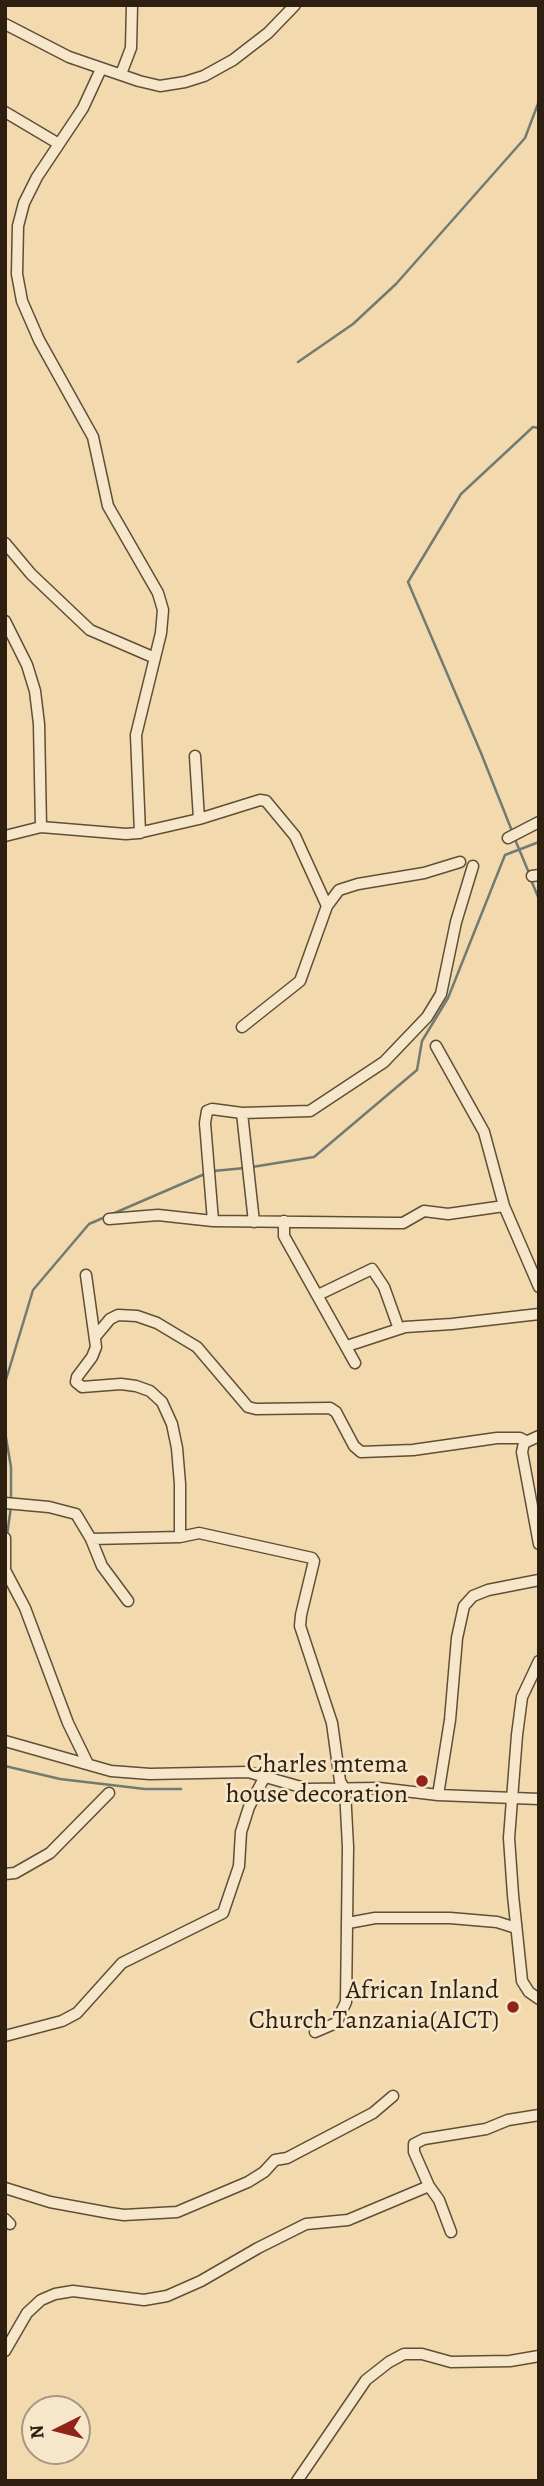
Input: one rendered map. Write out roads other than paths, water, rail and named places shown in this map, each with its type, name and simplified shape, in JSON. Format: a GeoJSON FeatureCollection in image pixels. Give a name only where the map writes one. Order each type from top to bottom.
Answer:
{"type":"FeatureCollection","features":[{"type":"Feature","properties":{"kind":"street"},"geometry":{"type":"LineString","coordinates":[[121,74],[131,48],[132,5]]}},
{"type":"Feature","properties":{"kind":"street"},"geometry":{"type":"LineString","coordinates":[[5,24],[48,48],[101,69],[160,86],[204,76],[233,61],[268,33],[295,5]]}},
{"type":"Feature","properties":{"kind":"street"},"geometry":{"type":"LineString","coordinates":[[101,69],[83,108],[37,177],[21,211],[17,256],[20,292],[39,340],[93,437],[108,506],[158,593],[163,615],[136,735],[140,833]]}},
{"type":"Feature","properties":{"kind":"street"},"geometry":{"type":"LineString","coordinates":[[5,112],[59,145]]}},
{"type":"Feature","properties":{"kind":"street"},"geometry":{"type":"LineString","coordinates":[[5,543],[32,575],[90,630],[155,658]]}},
{"type":"Feature","properties":{"kind":"street"},"geometry":{"type":"LineString","coordinates":[[5,621],[27,666],[35,691],[39,724],[41,827]]}},
{"type":"Feature","properties":{"kind":"street"},"geometry":{"type":"LineString","coordinates":[[195,756],[199,819]]}},
{"type":"Feature","properties":{"kind":"street"},"geometry":{"type":"LineString","coordinates":[[5,836],[41,827],[126,835],[199,819],[253,800],[266,801],[295,836],[327,906]]}},
{"type":"Feature","properties":{"kind":"street"},"geometry":{"type":"LineString","coordinates":[[508,838],[539,822]]}},
{"type":"Feature","properties":{"kind":"street"},"geometry":{"type":"LineString","coordinates":[[242,1027],[300,981],[332,896],[347,886],[424,873],[460,862]]}},
{"type":"Feature","properties":{"kind":"street"},"geometry":{"type":"LineString","coordinates":[[213,1221],[206,1113],[212,1109],[242,1113],[302,1113],[315,1109],[384,1062],[428,1017],[441,994],[456,922],[473,866]]}},
{"type":"Feature","properties":{"kind":"street"},"geometry":{"type":"LineString","coordinates":[[436,1046],[481,1125],[504,1206],[539,1287]]}},
{"type":"Feature","properties":{"kind":"street"},"geometry":{"type":"LineString","coordinates":[[242,1113],[254,1222]]}},
{"type":"Feature","properties":{"kind":"street"},"geometry":{"type":"LineString","coordinates":[[109,1219],[158,1215],[213,1221],[403,1223],[424,1211],[448,1214],[504,1206]]}},
{"type":"Feature","properties":{"kind":"street"},"geometry":{"type":"LineString","coordinates":[[284,1221],[284,1236],[355,1363]]}},
{"type":"Feature","properties":{"kind":"street"},"geometry":{"type":"LineString","coordinates":[[318,1295],[372,1269],[384,1287],[400,1329]]}},
{"type":"Feature","properties":{"kind":"street"},"geometry":{"type":"LineString","coordinates":[[86,1275],[95,1352],[77,1377],[79,1385],[136,1386],[156,1396],[168,1413],[177,1448],[180,1537]]}},
{"type":"Feature","properties":{"kind":"street"},"geometry":{"type":"LineString","coordinates":[[347,1346],[400,1329],[539,1314]]}},
{"type":"Feature","properties":{"kind":"street"},"geometry":{"type":"LineString","coordinates":[[95,1337],[110,1319],[118,1315],[137,1316],[157,1323],[197,1347],[248,1407],[330,1408],[336,1412],[354,1446],[361,1452],[413,1450],[496,1438],[520,1438],[526,1441],[539,1436]]}},
{"type":"Feature","properties":{"kind":"street"},"geometry":{"type":"LineString","coordinates":[[526,1441],[522,1452],[539,1544]]}},
{"type":"Feature","properties":{"kind":"street"},"geometry":{"type":"LineString","coordinates":[[5,1503],[72,1511],[79,1517],[102,1566],[128,1601]]}},
{"type":"Feature","properties":{"kind":"street"},"geometry":{"type":"LineString","coordinates":[[91,1539],[180,1537],[199,1533],[312,1558],[314,1561],[300,1626],[332,1723],[340,1782],[345,1790],[348,1923],[346,2002],[336,2023],[316,2032]]}},
{"type":"Feature","properties":{"kind":"street"},"geometry":{"type":"LineString","coordinates":[[5,1538],[5,1568],[25,1608],[68,1723],[88,1764]]}},
{"type":"Feature","properties":{"kind":"street"},"geometry":{"type":"LineString","coordinates":[[438,1795],[450,1720],[457,1638],[464,1606],[473,1596],[488,1590],[539,1580]]}},
{"type":"Feature","properties":{"kind":"street"},"geometry":{"type":"LineString","coordinates":[[539,1661],[522,1697],[516,1735],[514,1798],[509,1838],[522,1982],[529,1992],[539,1999]]}},
{"type":"Feature","properties":{"kind":"street"},"geometry":{"type":"LineString","coordinates":[[5,1741],[111,1771],[150,1774],[248,1772],[308,1789],[379,1788],[438,1795],[539,1799]]}},
{"type":"Feature","properties":{"kind":"street"},"geometry":{"type":"LineString","coordinates":[[5,2036],[62,2021],[77,2013],[122,1963],[223,1913],[239,1866],[242,1832],[249,1807],[264,1778]]}},
{"type":"Feature","properties":{"kind":"street"},"geometry":{"type":"LineString","coordinates":[[5,1874],[25,1868],[50,1853],[109,1793]]}},
{"type":"Feature","properties":{"kind":"street"},"geometry":{"type":"LineString","coordinates":[[348,1923],[375,1918],[450,1919],[497,1922],[516,1928]]}},
{"type":"Feature","properties":{"kind":"street"},"geometry":{"type":"LineString","coordinates":[[5,2188],[50,2202],[117,2214],[177,2211],[248,2182],[264,2172],[275,2160],[288,2158],[373,2113],[393,2096]]}},
{"type":"Feature","properties":{"kind":"street"},"geometry":{"type":"LineString","coordinates":[[451,2232],[439,2200],[429,2186],[414,2152],[417,2141],[486,2129],[508,2120],[539,2115]]}},
{"type":"Feature","properties":{"kind":"street"},"geometry":{"type":"LineString","coordinates":[[5,2351],[27,2313],[41,2300],[55,2294],[73,2291],[144,2300],[167,2296],[201,2281],[306,2224],[348,2220],[429,2186]]}},
{"type":"Feature","properties":{"kind":"street"},"geometry":{"type":"LineString","coordinates":[[297,2481],[366,2380],[389,2361],[404,2354],[422,2354],[451,2362],[510,2361],[539,2356]]}},
{"type":"Feature","properties":{"kind":"waterway"},"geometry":{"type":"LineString","coordinates":[[298,362],[353,324],[396,284],[525,138],[539,101]]}},
{"type":"Feature","properties":{"kind":"waterway"},"geometry":{"type":"LineString","coordinates":[[512,831],[408,582],[461,494],[533,427],[539,428]]}},
{"type":"Feature","properties":{"kind":"waterway"},"geometry":{"type":"LineString","coordinates":[[514,837],[529,873]]}},
{"type":"Feature","properties":{"kind":"waterway"},"geometry":{"type":"LineString","coordinates":[[252,1167],[314,1157],[417,1070],[422,1041],[448,998],[505,855],[539,842]]}},
{"type":"Feature","properties":{"kind":"waterway"},"geometry":{"type":"LineString","coordinates":[[531,880],[539,899]]}},
{"type":"Feature","properties":{"kind":"waterway"},"geometry":{"type":"LineString","coordinates":[[213,1171],[245,1168]]}},
{"type":"Feature","properties":{"kind":"waterway"},"geometry":{"type":"LineString","coordinates":[[5,1383],[33,1290],[89,1224],[207,1173]]}},
{"type":"Feature","properties":{"kind":"waterway"},"geometry":{"type":"LineString","coordinates":[[5,1432],[11,1467],[11,1500]]}},
{"type":"Feature","properties":{"kind":"waterway"},"geometry":{"type":"LineString","coordinates":[[7,1535],[11,1507]]}},
{"type":"Feature","properties":{"kind":"waterway"},"geometry":{"type":"LineString","coordinates":[[5,1766],[60,1779],[145,1789],[181,1789]]}},
{"type":"Feature","properties":{"kind":"place","name":"Charles mtema house decoration"},"geometry":{"type":"Point","coordinates":[422,1781]}},
{"type":"Feature","properties":{"kind":"place","name":"African Inland Church Tanzania(AICT)"},"geometry":{"type":"Point","coordinates":[513,2007]}}]}
